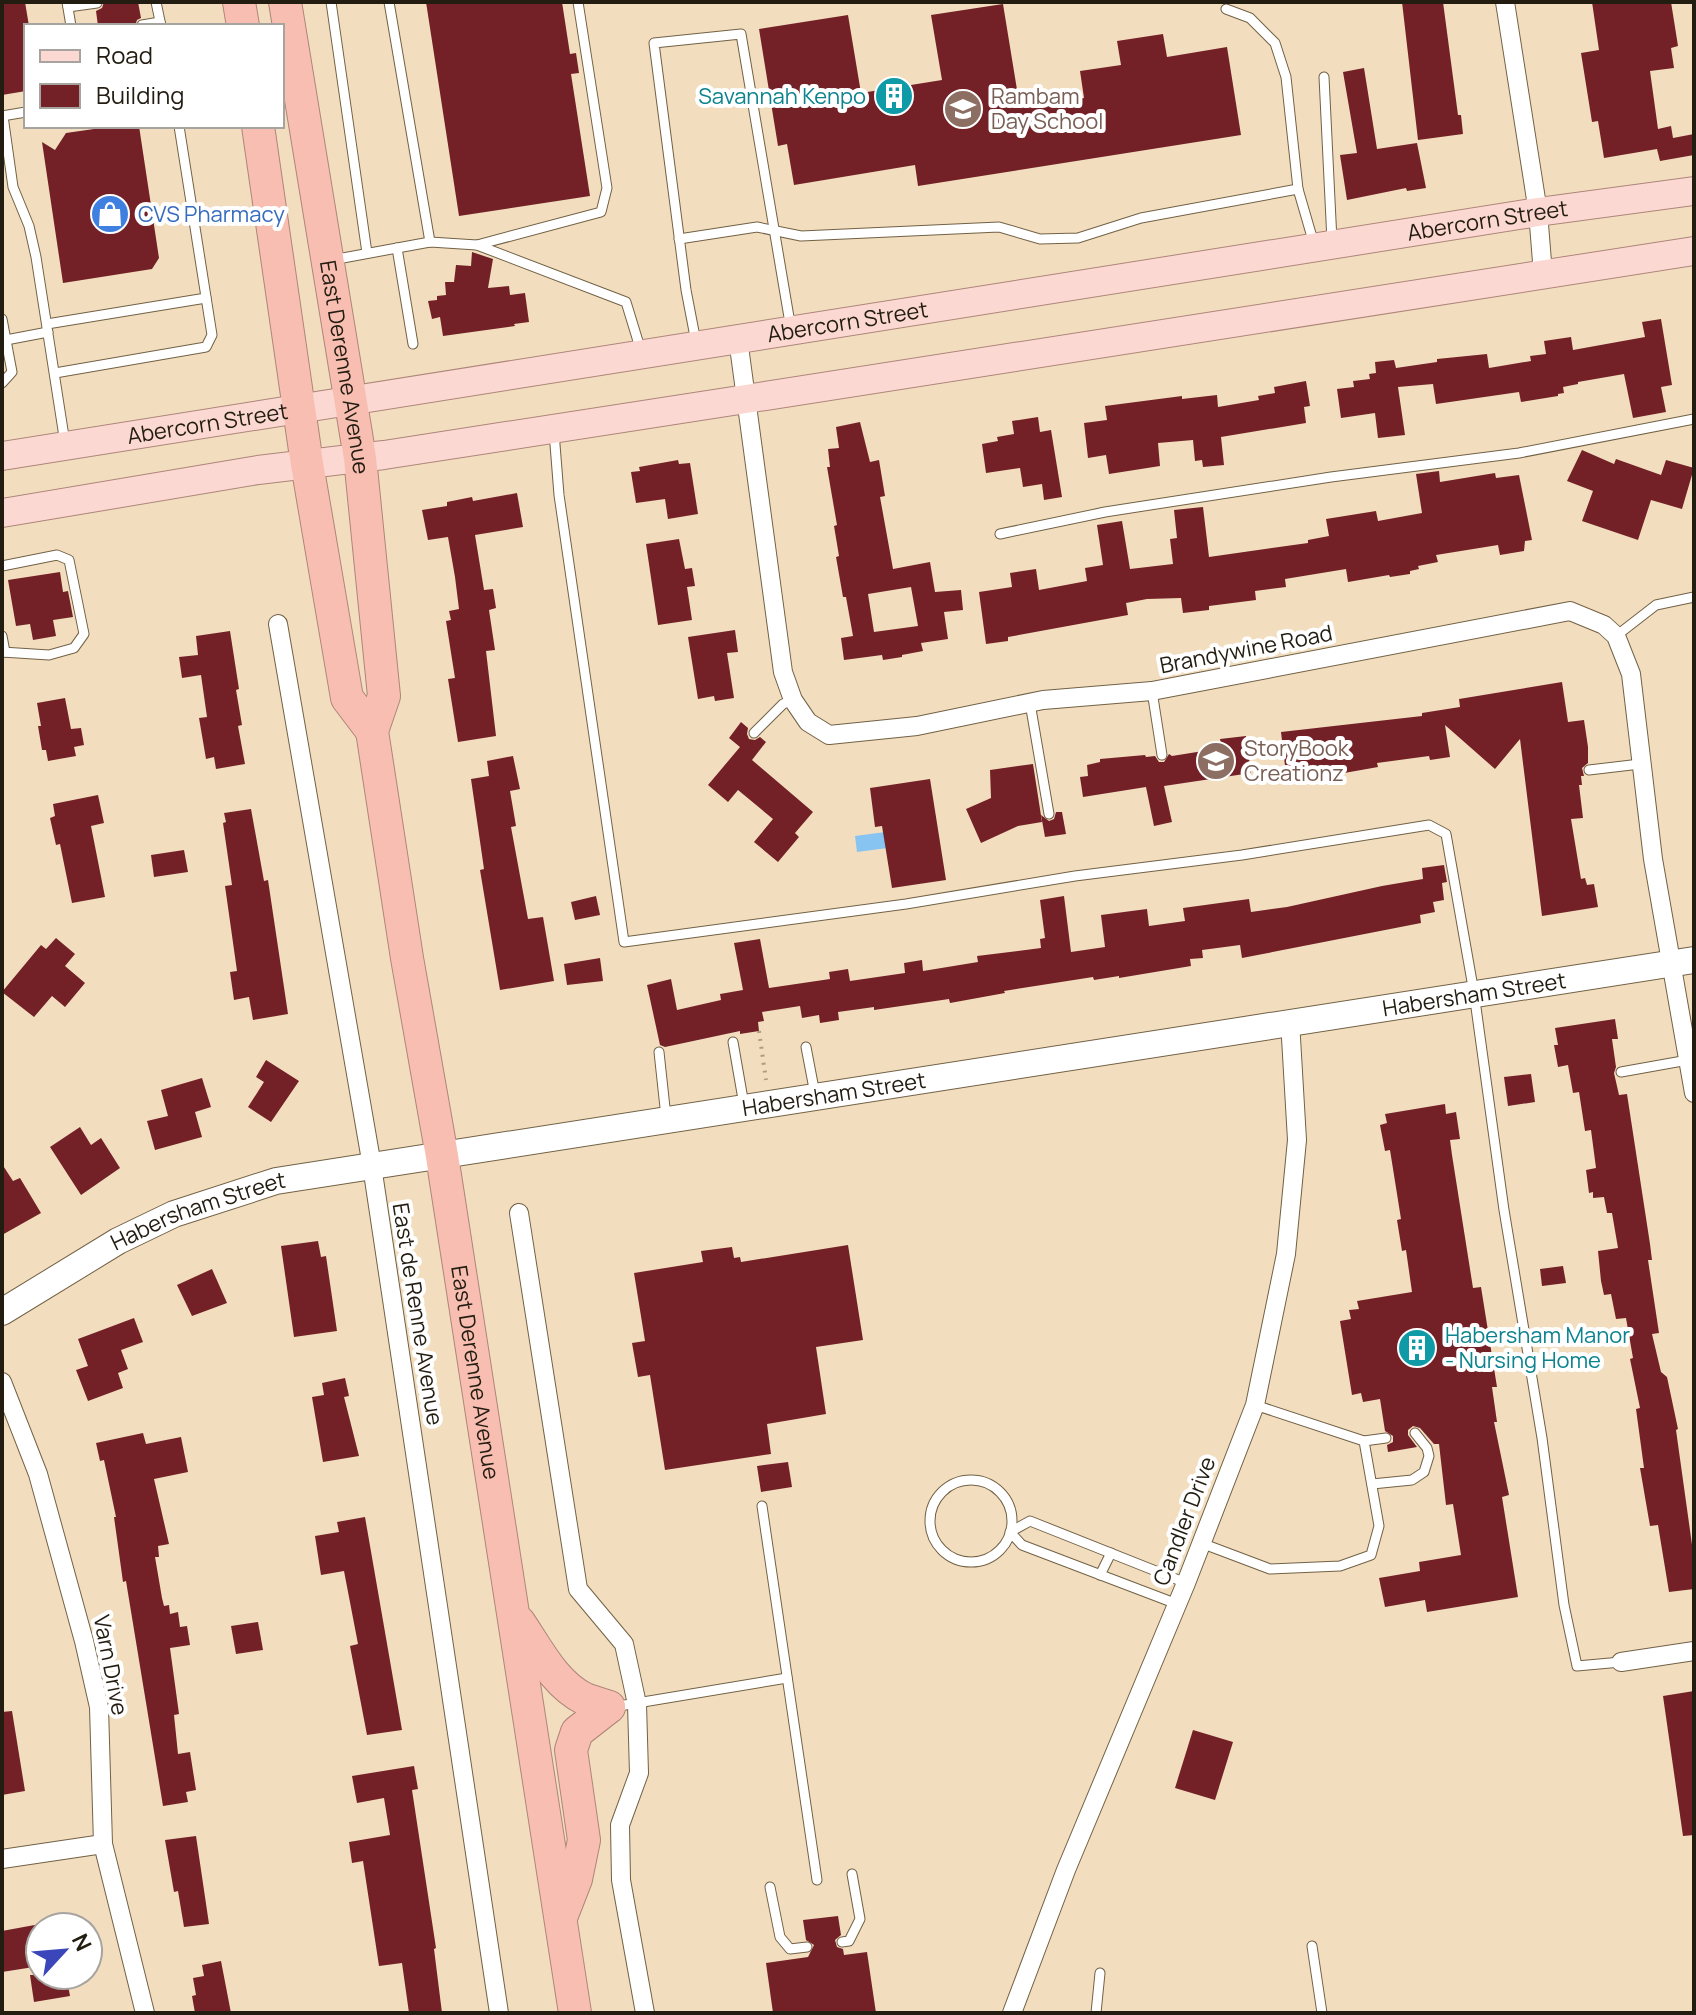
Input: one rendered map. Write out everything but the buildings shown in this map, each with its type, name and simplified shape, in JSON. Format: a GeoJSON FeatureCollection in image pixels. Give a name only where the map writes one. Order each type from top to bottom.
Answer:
{"type":"FeatureCollection","features":[{"type":"Feature","properties":{"kind":"highway"},"geometry":{"type":"LineString","coordinates":[[239,2],[243,24]]}},
{"type":"Feature","properties":{"kind":"highway","name":"East Derenne Avenue"},"geometry":{"type":"LineString","coordinates":[[285,2],[288,75],[326,261],[360,458],[384,696],[372,731],[442,1156],[575,2013]]}},
{"type":"Feature","properties":{"kind":"highway","name":"East Derenne Avenue"},"geometry":{"type":"LineString","coordinates":[[258,128],[307,464],[347,698],[372,731]]}},
{"type":"Feature","properties":{"kind":"highway"},"geometry":{"type":"LineString","coordinates":[[514,1614],[563,1682],[585,1699],[623,1706]]}},
{"type":"Feature","properties":{"kind":"highway"},"geometry":{"type":"LineString","coordinates":[[560,1918],[576,1879],[584,1840],[571,1750],[577,1732],[623,1706]]}},
{"type":"Feature","properties":{"kind":"main road","name":"Abercorn Street"},"geometry":{"type":"LineString","coordinates":[[2,456],[1538,212],[1694,191]]}},
{"type":"Feature","properties":{"kind":"main road"},"geometry":{"type":"LineString","coordinates":[[2,513],[1694,251]]}},
{"type":"Feature","properties":{"kind":"street"},"geometry":{"type":"LineString","coordinates":[[1505,2],[1538,212],[1543,274]]}},
{"type":"Feature","properties":{"kind":"street","name":"Brandywine Road"},"geometry":{"type":"LineString","coordinates":[[738,339],[783,672],[793,700],[808,722],[829,735],[917,726],[1030,703],[1152,691],[1570,611],[1604,625],[1616,636]]}},
{"type":"Feature","properties":{"kind":"street","name":"East de Renne Avenue"},"geometry":{"type":"LineString","coordinates":[[278,624],[372,1166],[499,2013]]}},
{"type":"Feature","properties":{"kind":"street"},"geometry":{"type":"LineString","coordinates":[[1616,636],[1631,674],[1653,859],[1684,962],[1689,1060],[1694,1093]]}},
{"type":"Feature","properties":{"kind":"street","name":"Habersham Street"},"geometry":{"type":"LineString","coordinates":[[2,1312],[118,1241],[174,1214],[276,1181],[1684,962]]}},
{"type":"Feature","properties":{"kind":"street","name":"Candler Drive"},"geometry":{"type":"LineString","coordinates":[[1012,2013],[1066,1870],[1186,1583],[1255,1405],[1286,1254],[1297,1140],[1290,1021]]}},
{"type":"Feature","properties":{"kind":"street"},"geometry":{"type":"LineString","coordinates":[[519,1213],[578,1589],[624,1644],[623,1706],[639,1773],[620,1825],[621,1880],[645,2013]]}},
{"type":"Feature","properties":{"kind":"street","name":"Varn Drive"},"geometry":{"type":"LineString","coordinates":[[2,1382],[38,1474],[99,1707],[103,1844],[145,2013]]}},
{"type":"Feature","properties":{"kind":"street"},"geometry":{"type":"LineString","coordinates":[[1621,1662],[1694,1651]]}},
{"type":"Feature","properties":{"kind":"street"},"geometry":{"type":"LineString","coordinates":[[2,1859],[103,1844]]}},
{"type":"Feature","properties":{"kind":"lane"},"geometry":{"type":"LineString","coordinates":[[156,2],[160,24]]}},
{"type":"Feature","properties":{"kind":"lane"},"geometry":{"type":"LineString","coordinates":[[331,2],[367,253]]}},
{"type":"Feature","properties":{"kind":"lane"},"geometry":{"type":"LineString","coordinates":[[389,2],[430,242]]}},
{"type":"Feature","properties":{"kind":"lane"},"geometry":{"type":"LineString","coordinates":[[477,245],[601,212],[607,188],[578,2]]}},
{"type":"Feature","properties":{"kind":"lane"},"geometry":{"type":"LineString","coordinates":[[68,5],[97,3]]}},
{"type":"Feature","properties":{"kind":"lane"},"geometry":{"type":"LineString","coordinates":[[1226,9],[1250,18],[1275,43],[1286,77],[1298,189],[1324,246]]}},
{"type":"Feature","properties":{"kind":"lane"},"geometry":{"type":"LineString","coordinates":[[696,345],[654,43],[741,34],[792,330]]}},
{"type":"Feature","properties":{"kind":"lane"},"geometry":{"type":"LineString","coordinates":[[1324,77],[1324,246]]}},
{"type":"Feature","properties":{"kind":"lane"},"geometry":{"type":"LineString","coordinates":[[24,112],[2,116],[7,184],[29,226],[66,446]]}},
{"type":"Feature","properties":{"kind":"lane"},"geometry":{"type":"LineString","coordinates":[[55,373],[206,347],[212,335],[179,128]]}},
{"type":"Feature","properties":{"kind":"lane"},"geometry":{"type":"LineString","coordinates":[[679,239],[757,227],[801,236],[999,227],[1040,239],[1078,238],[1141,218],[1298,189]]}},
{"type":"Feature","properties":{"kind":"lane"},"geometry":{"type":"LineString","coordinates":[[326,261],[430,242],[477,245],[626,302],[642,354]]}},
{"type":"Feature","properties":{"kind":"lane"},"geometry":{"type":"LineString","coordinates":[[397,248],[413,344]]}},
{"type":"Feature","properties":{"kind":"lane"},"geometry":{"type":"LineString","coordinates":[[6,340],[47,328],[206,298]]}},
{"type":"Feature","properties":{"kind":"lane"},"geometry":{"type":"LineString","coordinates":[[2,319],[12,372],[2,383]]}},
{"type":"Feature","properties":{"kind":"lane"},"geometry":{"type":"LineString","coordinates":[[1000,534],[1105,512],[1519,453],[1694,419]]}},
{"type":"Feature","properties":{"kind":"lane"},"geometry":{"type":"LineString","coordinates":[[554,428],[559,495],[624,942],[906,904],[1075,876],[1242,855],[1429,825],[1446,834],[1474,993],[1504,1210],[1542,1438],[1564,1605],[1577,1666],[1621,1662]]}},
{"type":"Feature","properties":{"kind":"lane"},"geometry":{"type":"LineString","coordinates":[[2,566],[57,555],[69,560],[84,634],[74,648],[49,655],[4,652],[2,636]]}},
{"type":"Feature","properties":{"kind":"lane"},"geometry":{"type":"LineString","coordinates":[[1616,636],[1656,605],[1694,597]]}},
{"type":"Feature","properties":{"kind":"lane"},"geometry":{"type":"LineString","coordinates":[[1152,691],[1162,755]]}},
{"type":"Feature","properties":{"kind":"lane"},"geometry":{"type":"LineString","coordinates":[[754,733],[783,704],[793,700]]}},
{"type":"Feature","properties":{"kind":"lane"},"geometry":{"type":"LineString","coordinates":[[1030,703],[1049,814]]}},
{"type":"Feature","properties":{"kind":"lane"},"geometry":{"type":"LineString","coordinates":[[1589,770],[1640,764]]}},
{"type":"Feature","properties":{"kind":"lane"},"geometry":{"type":"LineString","coordinates":[[733,1042],[756,1105]]}},
{"type":"Feature","properties":{"kind":"lane"},"geometry":{"type":"LineString","coordinates":[[806,1047],[815,1096]]}},
{"type":"Feature","properties":{"kind":"lane"},"geometry":{"type":"LineString","coordinates":[[659,1052],[667,1119]]}},
{"type":"Feature","properties":{"kind":"lane"},"geometry":{"type":"LineString","coordinates":[[1621,1072],[1689,1060]]}},
{"type":"Feature","properties":{"kind":"lane"},"geometry":{"type":"LineString","coordinates":[[1255,1405],[1364,1441],[1386,1438]]}},
{"type":"Feature","properties":{"kind":"lane"},"geometry":{"type":"LineString","coordinates":[[1372,1484],[1412,1480],[1424,1472],[1429,1456],[1427,1448],[1415,1433]]}},
{"type":"Feature","properties":{"kind":"lane"},"geometry":{"type":"LineString","coordinates":[[1201,1543],[1270,1569],[1340,1566],[1371,1555],[1379,1526],[1364,1441]]}},
{"type":"Feature","properties":{"kind":"lane"},"geometry":{"type":"LineString","coordinates":[[1010,1532],[1012,1519],[1002,1494],[979,1481],[952,1484],[942,1492],[930,1517],[931,1530],[945,1553],[957,1560],[983,1560],[995,1554],[1005,1544],[1010,1532],[1030,1521],[1186,1583]]}},
{"type":"Feature","properties":{"kind":"lane"},"geometry":{"type":"LineString","coordinates":[[762,1506],[817,1880]]}},
{"type":"Feature","properties":{"kind":"lane"},"geometry":{"type":"LineString","coordinates":[[1010,1532],[1022,1545],[1177,1604]]}},
{"type":"Feature","properties":{"kind":"lane"},"geometry":{"type":"LineString","coordinates":[[1100,1575],[1111,1553]]}},
{"type":"Feature","properties":{"kind":"lane"},"geometry":{"type":"LineString","coordinates":[[623,1706],[787,1678]]}},
{"type":"Feature","properties":{"kind":"lane"},"geometry":{"type":"LineString","coordinates":[[842,1942],[849,1941],[860,1919],[852,1874]]}},
{"type":"Feature","properties":{"kind":"lane"},"geometry":{"type":"LineString","coordinates":[[770,1887],[780,1937],[790,1949],[807,1947]]}},
{"type":"Feature","properties":{"kind":"lane"},"geometry":{"type":"LineString","coordinates":[[1312,1946],[1322,2013]]}},
{"type":"Feature","properties":{"kind":"lane"},"geometry":{"type":"LineString","coordinates":[[1096,2013],[1100,1973]]}},
{"type":"Feature","properties":{"kind":"path"},"geometry":{"type":"LineString","coordinates":[[756,1105],[759,1031]]}},
{"type":"Feature","properties":{"kind":"water"},"geometry":{"type":"Polygon","coordinates":[[[893,831],[895,847],[857,852],[855,836],[893,831]]]}},
{"type":"Feature","properties":{"kind":"place","name":"Savannah Kenpo"},"geometry":{"type":"Point","coordinates":[894,96]}},
{"type":"Feature","properties":{"kind":"place","name":"Rambam Day School"},"geometry":{"type":"Point","coordinates":[963,109]}},
{"type":"Feature","properties":{"kind":"place","name":"CVS Pharmacy"},"geometry":{"type":"Point","coordinates":[110,214]}},
{"type":"Feature","properties":{"kind":"place","name":"StoryBook Creationz"},"geometry":{"type":"Point","coordinates":[1216,761]}},
{"type":"Feature","properties":{"kind":"place","name":"Habersham Manor - Nursing Home"},"geometry":{"type":"Point","coordinates":[1417,1348]}}]}
